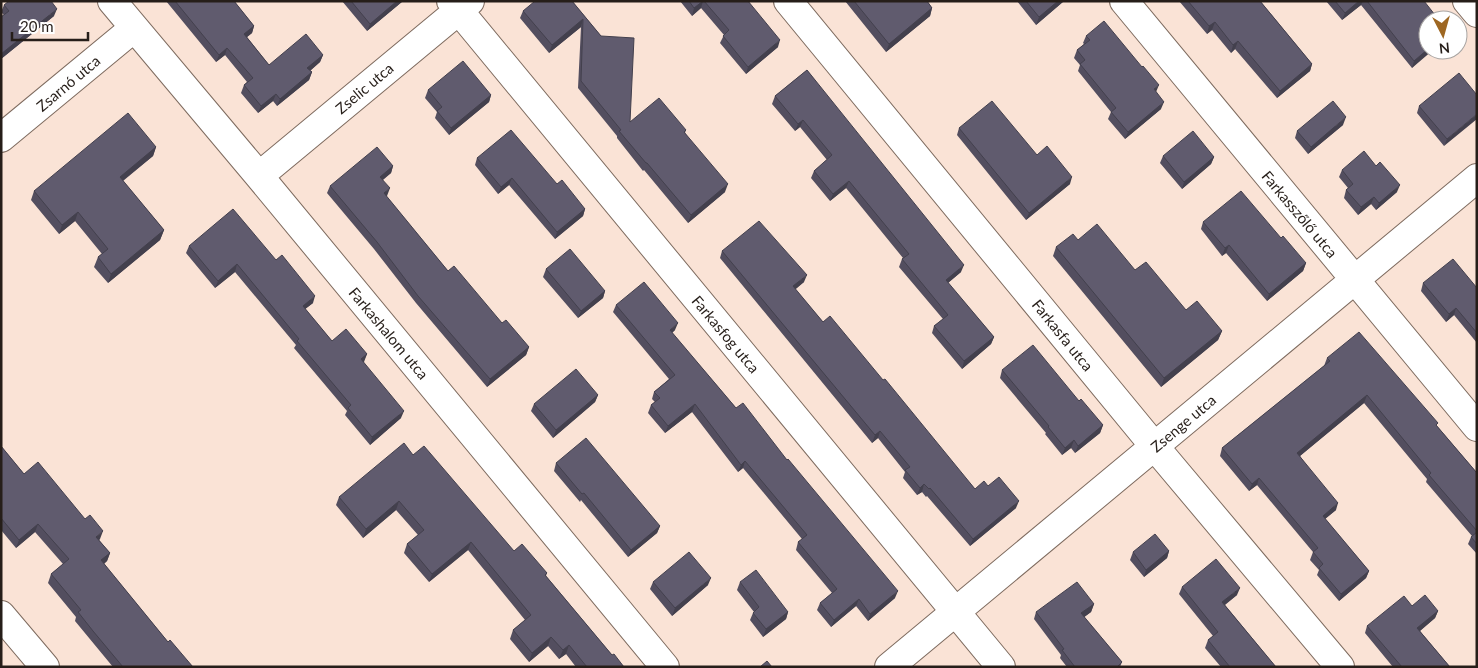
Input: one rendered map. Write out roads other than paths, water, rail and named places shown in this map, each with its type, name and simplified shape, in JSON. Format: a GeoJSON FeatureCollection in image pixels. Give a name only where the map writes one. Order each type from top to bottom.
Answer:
{"type":"FeatureCollection","features":[{"type":"Feature","properties":{"kind":"street","name":"Farkashalom utca"},"geometry":{"type":"LineString","coordinates":[[112,1],[260,176],[665,667]]}},
{"type":"Feature","properties":{"kind":"street","name":"Farkasfa utca"},"geometry":{"type":"LineString","coordinates":[[788,1],[1154,447],[1340,667]]}},
{"type":"Feature","properties":{"kind":"street","name":"Farkasszőlő utca"},"geometry":{"type":"LineString","coordinates":[[1124,1],[1477,427]]}},
{"type":"Feature","properties":{"kind":"street"},"geometry":{"type":"LineString","coordinates":[[1467,1],[1477,13]]}},
{"type":"Feature","properties":{"kind":"street","name":"Zselic utca"},"geometry":{"type":"LineString","coordinates":[[260,176],[460,4]]}},
{"type":"Feature","properties":{"kind":"street","name":"Farkasfog utca"},"geometry":{"type":"LineString","coordinates":[[460,4],[1001,667]]}},
{"type":"Feature","properties":{"kind":"street","name":"Zsarnó utca"},"geometry":{"type":"LineString","coordinates":[[1,138],[134,28]]}},
{"type":"Feature","properties":{"kind":"street","name":"Zsenge utca"},"geometry":{"type":"LineString","coordinates":[[889,667],[955,610],[1477,178]]}},
{"type":"Feature","properties":{"kind":"street"},"geometry":{"type":"LineString","coordinates":[[1,614],[45,667]]}}]}
